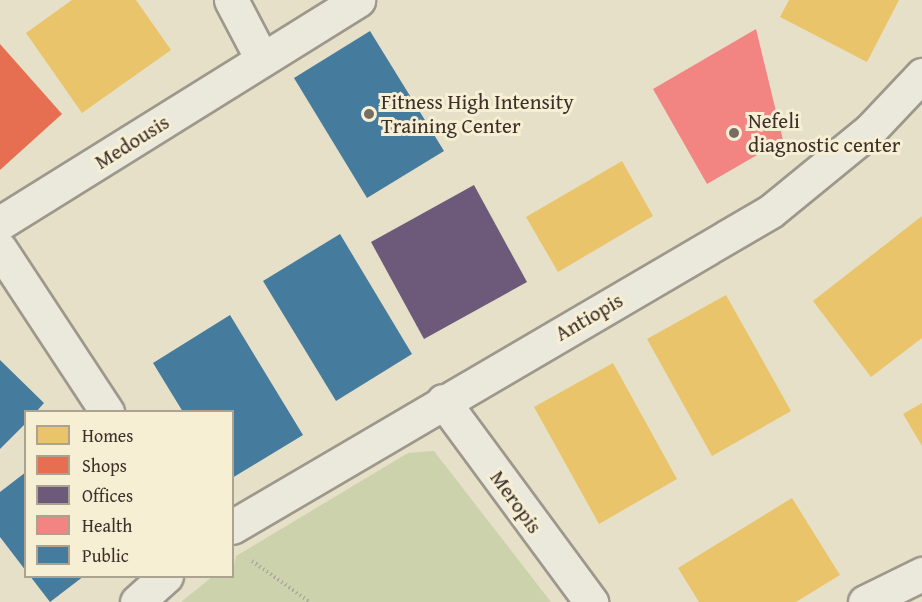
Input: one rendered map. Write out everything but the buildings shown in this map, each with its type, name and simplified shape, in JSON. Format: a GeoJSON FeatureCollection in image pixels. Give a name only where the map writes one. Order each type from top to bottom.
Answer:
{"type":"FeatureCollection","features":[{"type":"Feature","properties":{"kind":"street"},"geometry":{"type":"LineString","coordinates":[[231,0],[262,59]]}},
{"type":"Feature","properties":{"kind":"street","name":"Medousis"},"geometry":{"type":"LineString","coordinates":[[0,223],[358,0]]}},
{"type":"Feature","properties":{"kind":"street","name":"Antiopis"},"geometry":{"type":"LineString","coordinates":[[237,541],[442,401],[771,211],[870,129],[922,75]]}},
{"type":"Feature","properties":{"kind":"street"},"geometry":{"type":"LineString","coordinates":[[0,249],[106,410]]}},
{"type":"Feature","properties":{"kind":"street","name":"Meropis"},"geometry":{"type":"LineString","coordinates":[[442,401],[591,602]]}},
{"type":"Feature","properties":{"kind":"street"},"geometry":{"type":"LineString","coordinates":[[865,602],[922,574]]}},
{"type":"Feature","properties":{"kind":"street"},"geometry":{"type":"LineString","coordinates":[[137,602],[164,578]]}},
{"type":"Feature","properties":{"kind":"path"},"geometry":{"type":"LineString","coordinates":[[237,541],[310,602]]}},
{"type":"Feature","properties":{"kind":"green space"},"geometry":{"type":"Polygon","coordinates":[[[434,451],[551,602],[181,602],[211,578],[234,578],[236,556],[408,453],[434,451]]]}},
{"type":"Feature","properties":{"kind":"place","name":"Fitness High Intensity Training Center"},"geometry":{"type":"Point","coordinates":[369,114]}},
{"type":"Feature","properties":{"kind":"place","name":"Nefeli diagnostic center"},"geometry":{"type":"Point","coordinates":[734,133]}}]}
